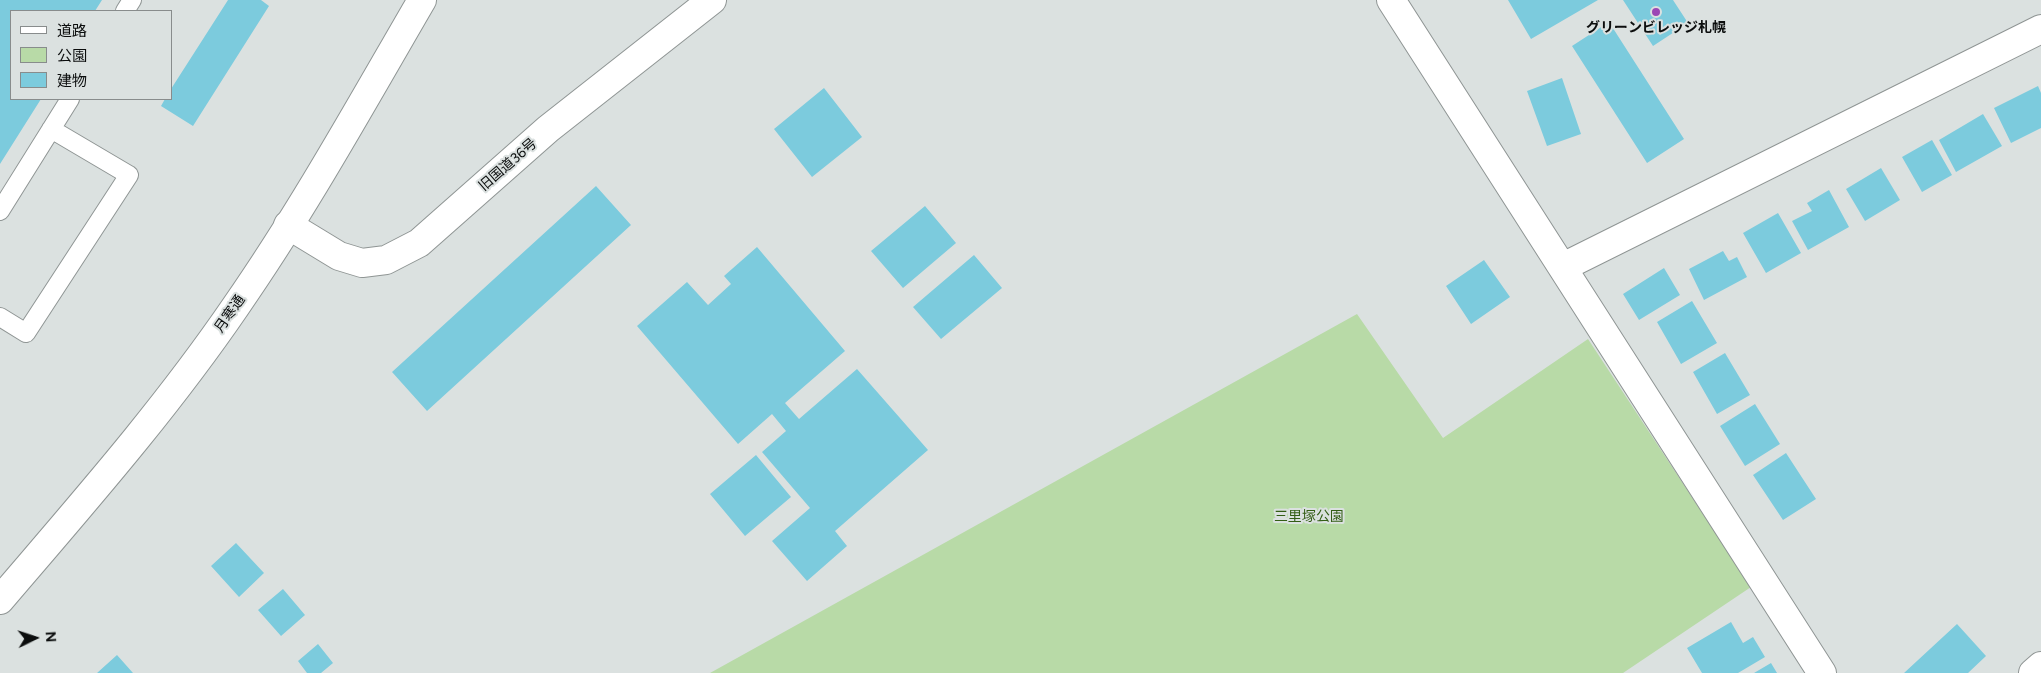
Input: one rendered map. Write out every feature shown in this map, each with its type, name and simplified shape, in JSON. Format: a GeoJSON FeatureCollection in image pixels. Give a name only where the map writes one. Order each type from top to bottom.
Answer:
{"type":"FeatureCollection","features":[{"type":"Feature","properties":{"kind":"main road","name":"月寒通"},"geometry":{"type":"LineString","coordinates":[[0,600],[148,426],[236,306],[288,225],[422,0]]}},
{"type":"Feature","properties":{"kind":"main road","name":"旧国道36号"},"geometry":{"type":"LineString","coordinates":[[288,225],[339,256],[362,263],[386,260],[419,244],[548,129],[712,0]]}},
{"type":"Feature","properties":{"kind":"main road"},"geometry":{"type":"LineString","coordinates":[[1391,0],[1822,673]]}},
{"type":"Feature","properties":{"kind":"main road"},"geometry":{"type":"LineString","coordinates":[[1563,267],[2041,29]]}},
{"type":"Feature","properties":{"kind":"main road"},"geometry":{"type":"LineString","coordinates":[[2033,673],[2041,666]]}},
{"type":"Feature","properties":{"kind":"lane"},"geometry":{"type":"LineString","coordinates":[[0,210],[69,100]]}},
{"type":"Feature","properties":{"kind":"lane"},"geometry":{"type":"LineString","coordinates":[[0,317],[26,333],[129,175],[51,129]]}},
{"type":"Feature","properties":{"kind":"green space","name":"三里塚公園"},"geometry":{"type":"Polygon","coordinates":[[[1357,314],[1443,438],[1588,339],[1751,587],[1623,673],[710,673],[1357,314]]]}},
{"type":"Feature","properties":{"kind":"building"},"geometry":{"type":"Polygon","coordinates":[[[0,0],[102,0],[96,10],[10,10],[10,100],[40,100],[0,164],[0,0]]]}},
{"type":"Feature","properties":{"kind":"building"},"geometry":{"type":"Polygon","coordinates":[[[228,0],[261,0],[269,6],[193,126],[161,106],[164,100],[172,100],[172,87],[228,0]]]}},
{"type":"Feature","properties":{"kind":"building"},"geometry":{"type":"Polygon","coordinates":[[[1508,0],[1598,0],[1531,39],[1508,0]]]}},
{"type":"Feature","properties":{"kind":"building","name":"グリーンビレッジ札幌"},"geometry":{"type":"Polygon","coordinates":[[[1623,0],[1673,0],[1688,23],[1653,46],[1623,0]]]}},
{"type":"Feature","properties":{"kind":"building"},"geometry":{"type":"Polygon","coordinates":[[[1609,22],[1684,139],[1647,163],[1572,46],[1609,22]]]}},
{"type":"Feature","properties":{"kind":"building"},"geometry":{"type":"Polygon","coordinates":[[[1562,78],[1581,134],[1547,146],[1527,91],[1562,78]]]}},
{"type":"Feature","properties":{"kind":"building"},"geometry":{"type":"Polygon","coordinates":[[[2038,86],[2041,93],[2041,128],[2011,143],[1994,108],[2038,86]]]}},
{"type":"Feature","properties":{"kind":"building"},"geometry":{"type":"Polygon","coordinates":[[[824,88],[862,137],[812,177],[774,129],[824,88]]]}},
{"type":"Feature","properties":{"kind":"building"},"geometry":{"type":"Polygon","coordinates":[[[1983,114],[2002,146],[1956,172],[1939,140],[1983,114]]]}},
{"type":"Feature","properties":{"kind":"building"},"geometry":{"type":"Polygon","coordinates":[[[1932,140],[1952,175],[1922,192],[1902,157],[1932,140]]]}},
{"type":"Feature","properties":{"kind":"building"},"geometry":{"type":"Polygon","coordinates":[[[1881,168],[1900,200],[1865,221],[1846,189],[1881,168]]]}},
{"type":"Feature","properties":{"kind":"building"},"geometry":{"type":"Polygon","coordinates":[[[596,186],[631,225],[427,411],[392,372],[596,186]]]}},
{"type":"Feature","properties":{"kind":"building"},"geometry":{"type":"Polygon","coordinates":[[[1829,190],[1849,227],[1808,250],[1792,221],[1812,211],[1807,203],[1829,190]]]}},
{"type":"Feature","properties":{"kind":"building"},"geometry":{"type":"Polygon","coordinates":[[[925,206],[956,243],[903,288],[871,251],[925,206]]]}},
{"type":"Feature","properties":{"kind":"building"},"geometry":{"type":"Polygon","coordinates":[[[1778,213],[1801,253],[1766,273],[1743,233],[1778,213]]]}},
{"type":"Feature","properties":{"kind":"building"},"geometry":{"type":"Polygon","coordinates":[[[757,247],[845,351],[785,403],[799,419],[857,369],[928,450],[835,531],[847,546],[807,581],[772,541],[810,508],[762,452],[786,431],[772,414],[738,444],[637,326],[687,282],[708,305],[731,284],[724,276],[757,247]]]}},
{"type":"Feature","properties":{"kind":"building"},"geometry":{"type":"Polygon","coordinates":[[[1723,251],[1729,261],[1737,257],[1747,277],[1704,300],[1689,269],[1723,251]]]}},
{"type":"Feature","properties":{"kind":"building"},"geometry":{"type":"Polygon","coordinates":[[[974,255],[1002,288],[941,339],[913,307],[974,255]]]}},
{"type":"Feature","properties":{"kind":"building"},"geometry":{"type":"Polygon","coordinates":[[[1484,260],[1510,297],[1471,324],[1446,286],[1484,260]]]}},
{"type":"Feature","properties":{"kind":"building"},"geometry":{"type":"Polygon","coordinates":[[[1664,268],[1680,295],[1639,320],[1623,294],[1664,268]]]}},
{"type":"Feature","properties":{"kind":"building"},"geometry":{"type":"Polygon","coordinates":[[[1692,301],[1717,343],[1681,364],[1657,322],[1692,301]]]}},
{"type":"Feature","properties":{"kind":"building"},"geometry":{"type":"Polygon","coordinates":[[[1725,353],[1750,395],[1717,414],[1693,372],[1725,353]]]}},
{"type":"Feature","properties":{"kind":"building"},"geometry":{"type":"Polygon","coordinates":[[[1755,404],[1780,444],[1745,466],[1720,426],[1755,404]]]}},
{"type":"Feature","properties":{"kind":"building"},"geometry":{"type":"Polygon","coordinates":[[[1786,453],[1816,499],[1783,520],[1753,475],[1786,453]]]}},
{"type":"Feature","properties":{"kind":"building"},"geometry":{"type":"Polygon","coordinates":[[[756,455],[791,497],[745,536],[710,494],[756,455]]]}},
{"type":"Feature","properties":{"kind":"building"},"geometry":{"type":"Polygon","coordinates":[[[236,543],[264,573],[239,597],[211,566],[236,543]]]}},
{"type":"Feature","properties":{"kind":"building"},"geometry":{"type":"Polygon","coordinates":[[[283,589],[305,615],[281,636],[258,610],[283,589]]]}},
{"type":"Feature","properties":{"kind":"building"},"geometry":{"type":"Polygon","coordinates":[[[1731,622],[1743,643],[1753,637],[1765,657],[1738,673],[1702,673],[1687,648],[1731,622]]]}},
{"type":"Feature","properties":{"kind":"building"},"geometry":{"type":"Polygon","coordinates":[[[1957,624],[1986,656],[1968,673],[1904,673],[1957,624]]]}},
{"type":"Feature","properties":{"kind":"building"},"geometry":{"type":"Polygon","coordinates":[[[318,644],[333,663],[321,673],[307,673],[298,661],[318,644]]]}},
{"type":"Feature","properties":{"kind":"building"},"geometry":{"type":"Polygon","coordinates":[[[117,655],[133,673],[97,673],[117,655]]]}},
{"type":"Feature","properties":{"kind":"building"},"geometry":{"type":"Polygon","coordinates":[[[1771,663],[1777,673],[1754,673],[1771,663]]]}},
{"type":"Feature","properties":{"kind":"place","name":"グリーンビレッジ札幌"},"geometry":{"type":"Point","coordinates":[1656,12]}}]}
